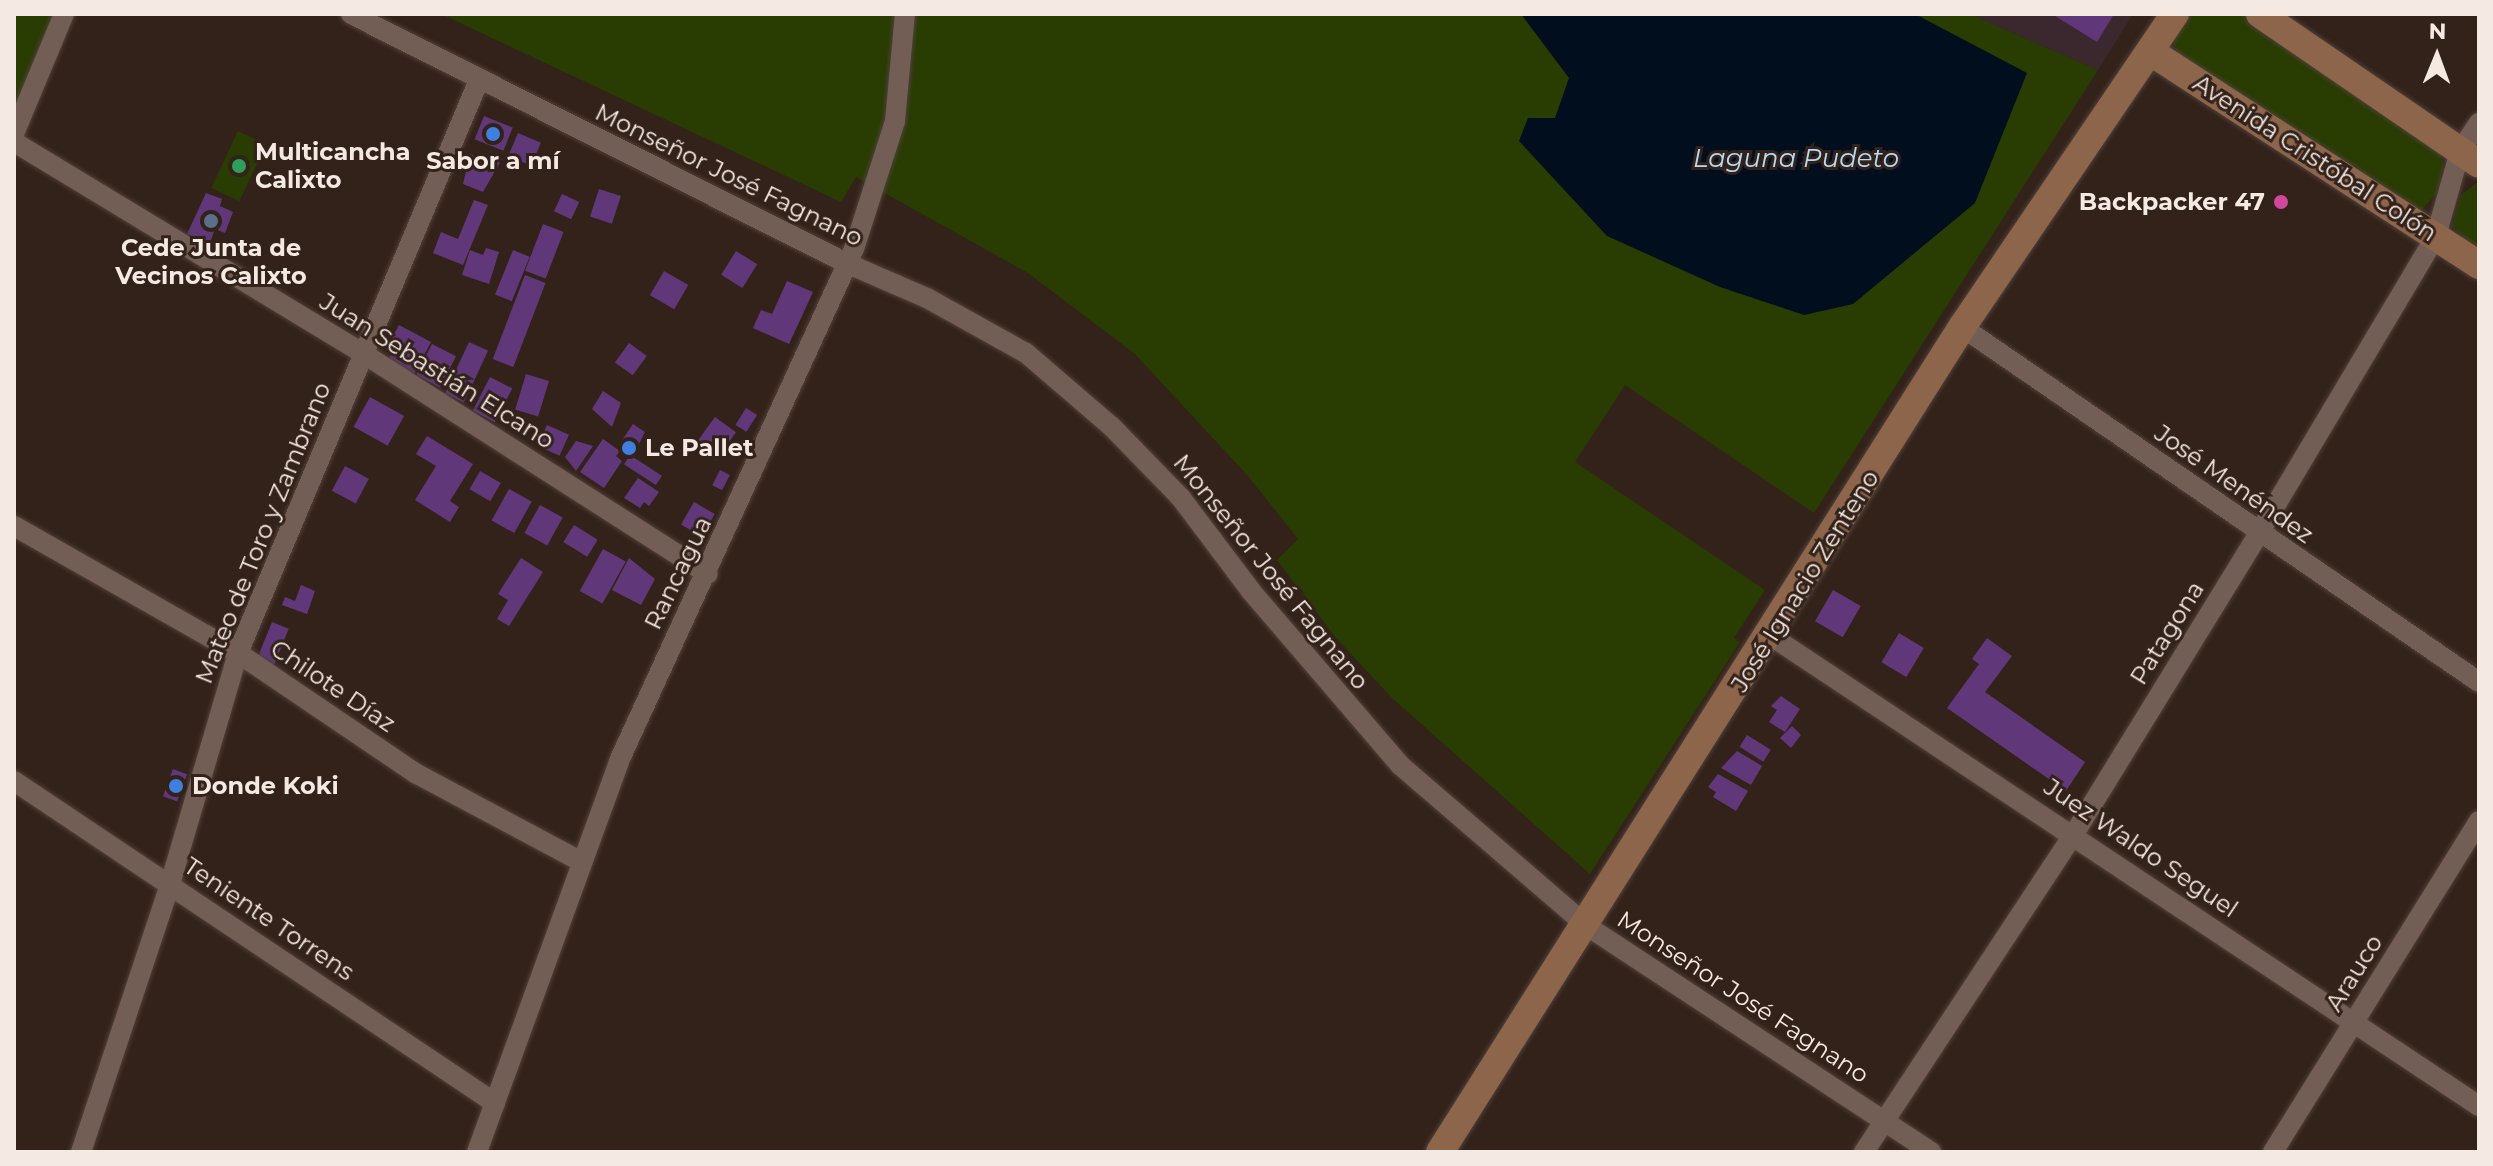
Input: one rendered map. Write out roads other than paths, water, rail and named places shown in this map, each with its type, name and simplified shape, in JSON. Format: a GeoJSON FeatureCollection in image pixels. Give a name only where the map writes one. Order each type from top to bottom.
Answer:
{"type":"FeatureCollection","features":[{"type":"Feature","properties":{"kind":"street"},"geometry":{"type":"LineString","coordinates":[[14,134],[64,14]]}},
{"type":"Feature","properties":{"kind":"street","name":"Monseñor José Fagnano"},"geometry":{"type":"LineString","coordinates":[[351,14],[846,263],[927,298],[1026,353],[1112,427],[1181,498],[1251,591],[1400,765],[1587,926],[1931,1152]]}},
{"type":"Feature","properties":{"kind":"street","name":"Rancagua"},"geometry":{"type":"LineString","coordinates":[[477,1152],[619,761],[708,574],[846,263],[882,173],[895,121],[905,14]]}},
{"type":"Feature","properties":{"kind":"street","name":"José Ignacio Zenteno"},"geometry":{"type":"LineString","coordinates":[[1440,1152],[1771,636],[1962,327],[2175,14]]}},
{"type":"Feature","properties":{"kind":"street"},"geometry":{"type":"LineString","coordinates":[[2260,14],[2470,158]]}},
{"type":"Feature","properties":{"kind":"street","name":"Avenida Cristóbal Colón"},"geometry":{"type":"LineString","coordinates":[[2151,52],[2479,265]]}},
{"type":"Feature","properties":{"kind":"street","name":"Mateo de Toro y Zambrano"},"geometry":{"type":"LineString","coordinates":[[81,1152],[170,884],[238,653],[479,80]]}},
{"type":"Feature","properties":{"kind":"street","name":"Patagona"},"geometry":{"type":"LineString","coordinates":[[1864,1152],[2074,834],[2259,533],[2436,236],[2470,158],[2479,123]]}},
{"type":"Feature","properties":{"kind":"street","name":"Juan Sebastián Elcano"},"geometry":{"type":"LineString","coordinates":[[14,142],[364,354],[708,574]]}},
{"type":"Feature","properties":{"kind":"street","name":"José Menéndez"},"geometry":{"type":"LineString","coordinates":[[1962,327],[2479,682]]}},
{"type":"Feature","properties":{"kind":"street","name":"Chilote Díaz"},"geometry":{"type":"LineString","coordinates":[[14,526],[238,653],[379,750],[497,820],[582,862]]}},
{"type":"Feature","properties":{"kind":"street","name":"Juez Waldo Seguel"},"geometry":{"type":"LineString","coordinates":[[1771,636],[2074,834],[2479,1106]]}},
{"type":"Feature","properties":{"kind":"street","name":"Teniente Torrens"},"geometry":{"type":"LineString","coordinates":[[14,781],[495,1103]]}},
{"type":"Feature","properties":{"kind":"street","name":"Arauco"},"geometry":{"type":"LineString","coordinates":[[2273,1152],[2479,821]]}},
{"type":"Feature","properties":{"kind":"water","name":"Laguna Pudeto"},"geometry":{"type":"Polygon","coordinates":[[[1521,14],[1915,14],[2027,73],[1975,203],[1853,304],[1804,315],[1720,287],[1607,236],[1519,141],[1528,118],[1555,118],[1569,78],[1521,14]]]}},
{"type":"Feature","properties":{"kind":"place","name":"Sabor a mí"},"geometry":{"type":"Point","coordinates":[493,134]}},
{"type":"Feature","properties":{"kind":"place","name":"Multicancha Calixto"},"geometry":{"type":"Point","coordinates":[239,166]}},
{"type":"Feature","properties":{"kind":"place","name":"Backpacker 47"},"geometry":{"type":"Point","coordinates":[2281,202]}},
{"type":"Feature","properties":{"kind":"place","name":"Cede Junta de Vecinos Calixto"},"geometry":{"type":"Point","coordinates":[211,221]}},
{"type":"Feature","properties":{"kind":"place","name":"Le Pallet"},"geometry":{"type":"Point","coordinates":[629,448]}},
{"type":"Feature","properties":{"kind":"place","name":"Donde Koki"},"geometry":{"type":"Point","coordinates":[176,786]}}]}
